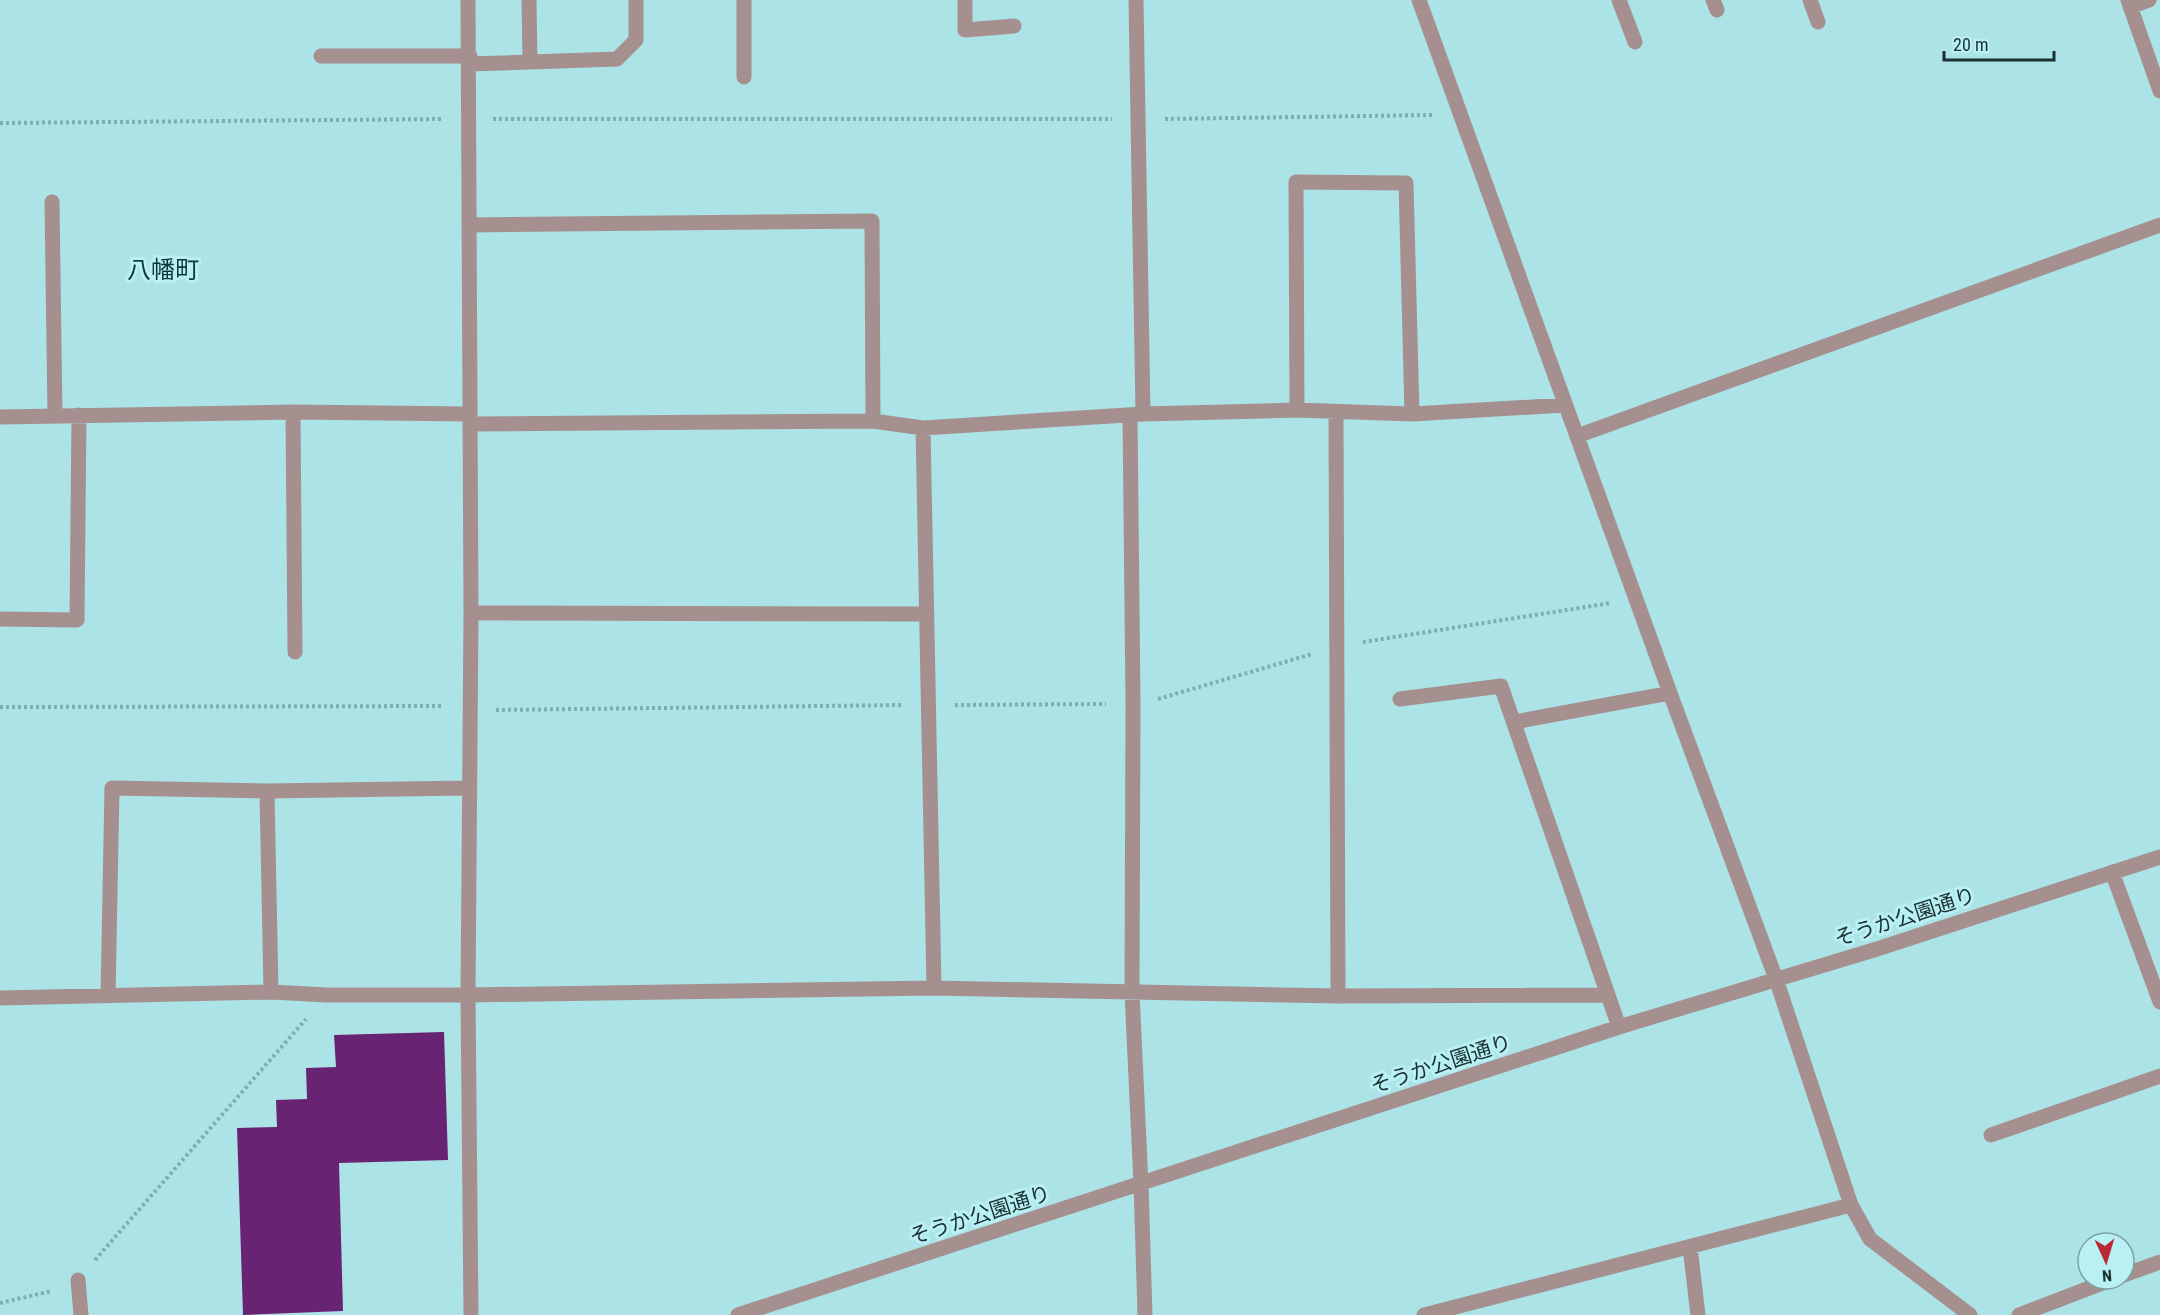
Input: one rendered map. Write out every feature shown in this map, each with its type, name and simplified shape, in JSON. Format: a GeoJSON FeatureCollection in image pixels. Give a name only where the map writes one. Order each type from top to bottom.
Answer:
{"type":"FeatureCollection","features":[{"type":"Feature","properties":{"kind":"street"},"geometry":{"type":"LineString","coordinates":[[468,0],[471,613],[468,995],[471,1315]]}},
{"type":"Feature","properties":{"kind":"street"},"geometry":{"type":"LineString","coordinates":[[529,0],[530,62]]}},
{"type":"Feature","properties":{"kind":"street"},"geometry":{"type":"LineString","coordinates":[[321,56],[530,62],[617,59],[636,40],[636,0]]}},
{"type":"Feature","properties":{"kind":"street"},"geometry":{"type":"LineString","coordinates":[[744,0],[744,77]]}},
{"type":"Feature","properties":{"kind":"street"},"geometry":{"type":"LineString","coordinates":[[965,0],[965,30],[1014,26]]}},
{"type":"Feature","properties":{"kind":"street"},"geometry":{"type":"LineString","coordinates":[[1136,0],[1132,993],[1145,1315]]}},
{"type":"Feature","properties":{"kind":"street"},"geometry":{"type":"LineString","coordinates":[[1419,0],[1776,979],[1851,1205],[1870,1239],[1970,1315]]}},
{"type":"Feature","properties":{"kind":"street"},"geometry":{"type":"LineString","coordinates":[[1619,0],[1635,42]]}},
{"type":"Feature","properties":{"kind":"street"},"geometry":{"type":"LineString","coordinates":[[1810,0],[1818,22]]}},
{"type":"Feature","properties":{"kind":"street"},"geometry":{"type":"LineString","coordinates":[[2149,0],[2129,3],[2159,88]]}},
{"type":"Feature","properties":{"kind":"street"},"geometry":{"type":"LineString","coordinates":[[1297,410],[1296,182],[1406,183],[1412,414]]}},
{"type":"Feature","properties":{"kind":"street"},"geometry":{"type":"LineString","coordinates":[[52,202],[55,416]]}},
{"type":"Feature","properties":{"kind":"street"},"geometry":{"type":"LineString","coordinates":[[470,225],[872,221],[873,421]]}},
{"type":"Feature","properties":{"kind":"street"},"geometry":{"type":"LineString","coordinates":[[1577,436],[2160,225]]}},
{"type":"Feature","properties":{"kind":"street"},"geometry":{"type":"LineString","coordinates":[[0,417],[293,412],[469,419],[873,421],[923,428],[1136,414],[1297,410],[1412,414],[1565,405]]}},
{"type":"Feature","properties":{"kind":"street"},"geometry":{"type":"LineString","coordinates":[[293,412],[295,651]]}},
{"type":"Feature","properties":{"kind":"street"},"geometry":{"type":"LineString","coordinates":[[1336,412],[1338,996]]}},
{"type":"Feature","properties":{"kind":"street"},"geometry":{"type":"LineString","coordinates":[[0,619],[77,620],[79,415]]}},
{"type":"Feature","properties":{"kind":"street"},"geometry":{"type":"LineString","coordinates":[[923,428],[934,988]]}},
{"type":"Feature","properties":{"kind":"street"},"geometry":{"type":"LineString","coordinates":[[471,613],[927,614]]}},
{"type":"Feature","properties":{"kind":"street"},"geometry":{"type":"LineString","coordinates":[[1400,699],[1501,686],[1619,1027]]}},
{"type":"Feature","properties":{"kind":"street"},"geometry":{"type":"LineString","coordinates":[[1514,723],[1670,693]]}},
{"type":"Feature","properties":{"kind":"street"},"geometry":{"type":"LineString","coordinates":[[108,995],[112,788],[267,791],[468,788]]}},
{"type":"Feature","properties":{"kind":"street"},"geometry":{"type":"LineString","coordinates":[[267,791],[271,992]]}},
{"type":"Feature","properties":{"kind":"street","name":"そうか公園通り"},"geometry":{"type":"LineString","coordinates":[[738,1315],[1619,1027],[1877,949],[2160,857]]}},
{"type":"Feature","properties":{"kind":"street"},"geometry":{"type":"LineString","coordinates":[[2112,872],[2160,1002]]}},
{"type":"Feature","properties":{"kind":"street"},"geometry":{"type":"LineString","coordinates":[[0,998],[271,992],[327,995],[468,995],[934,988],[1338,996],[1608,995]]}},
{"type":"Feature","properties":{"kind":"street"},"geometry":{"type":"LineString","coordinates":[[1991,1135],[2160,1076]]}},
{"type":"Feature","properties":{"kind":"street"},"geometry":{"type":"LineString","coordinates":[[1429,1314],[1851,1205]]}},
{"type":"Feature","properties":{"kind":"street"},"geometry":{"type":"LineString","coordinates":[[1690,1247],[1698,1315]]}},
{"type":"Feature","properties":{"kind":"street"},"geometry":{"type":"LineString","coordinates":[[2136,1271],[2160,1262]]}},
{"type":"Feature","properties":{"kind":"street"},"geometry":{"type":"LineString","coordinates":[[78,1280],[81,1315]]}},
{"type":"Feature","properties":{"kind":"street"},"geometry":{"type":"LineString","coordinates":[[2019,1315],[2082,1291]]}},
{"type":"Feature","properties":{"kind":"path"},"geometry":{"type":"LineString","coordinates":[[0,123],[469,119],[1137,119],[1462,115]]}},
{"type":"Feature","properties":{"kind":"path"},"geometry":{"type":"LineString","coordinates":[[0,707],[455,706],[496,710],[1133,703],[1151,701],[1336,647],[1617,602]]}},
{"type":"Feature","properties":{"kind":"path"},"geometry":{"type":"LineString","coordinates":[[0,1304],[66,1288],[78,1280],[327,995]]}},
{"type":"Feature","properties":{"kind":"building"},"geometry":{"type":"Polygon","coordinates":[[[444,1032],[448,1160],[339,1163],[343,1311],[243,1315],[237,1128],[277,1127],[276,1100],[307,1099],[306,1068],[336,1067],[334,1035],[444,1032]]]}},
{"type":"Feature","properties":{"kind":"district","name":"八幡町"},"geometry":{"type":"Point","coordinates":[163,270]}}]}
